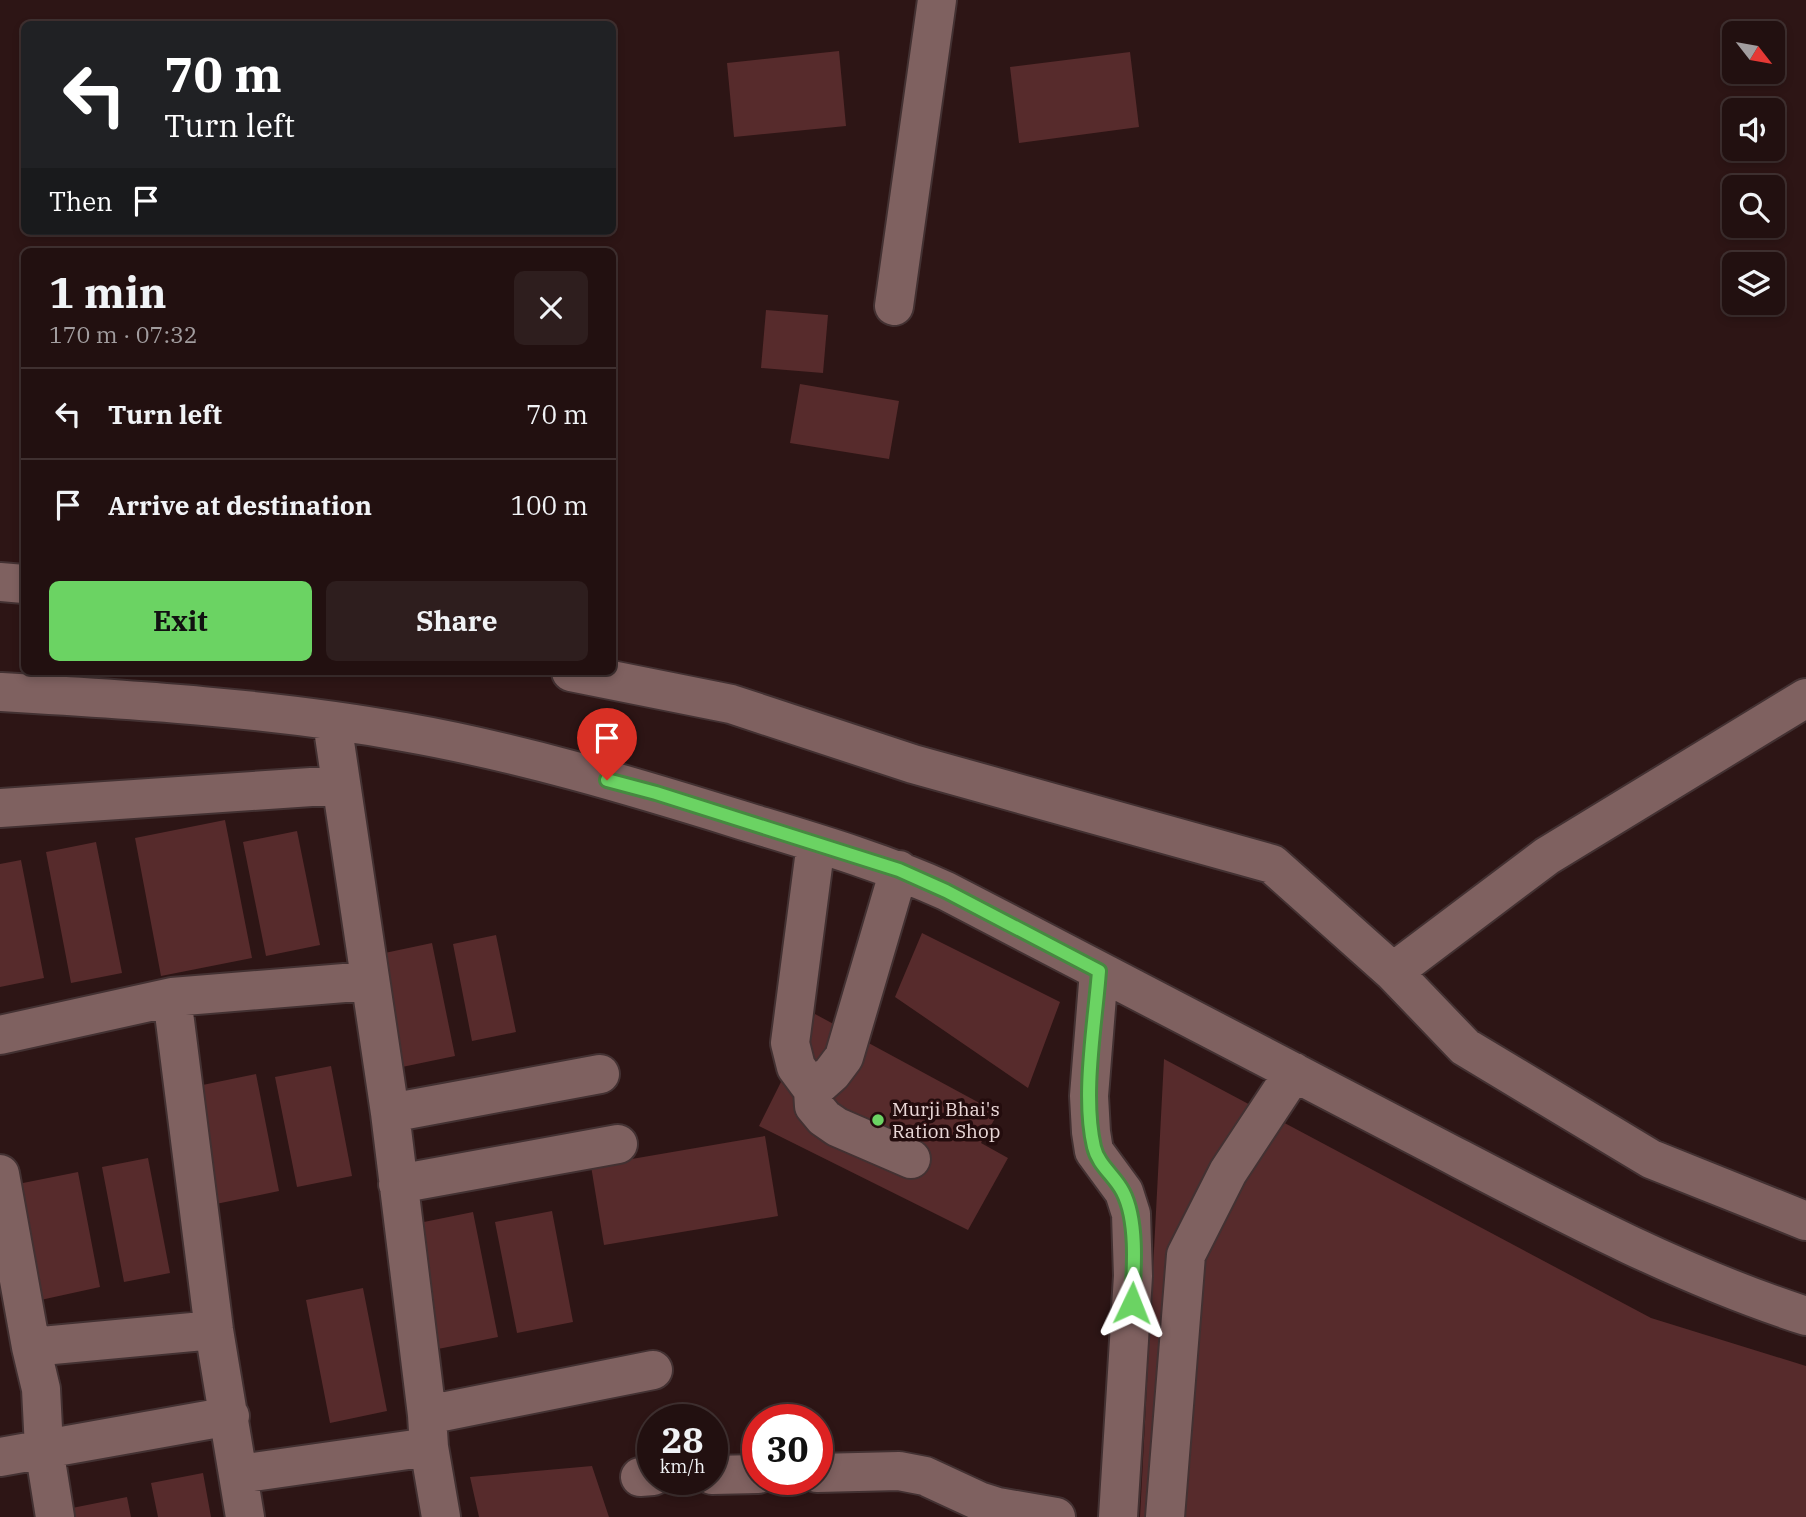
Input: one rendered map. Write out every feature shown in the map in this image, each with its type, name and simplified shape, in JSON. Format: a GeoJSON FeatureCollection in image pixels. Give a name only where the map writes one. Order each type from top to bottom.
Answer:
{"type":"FeatureCollection","features":[{"type":"Feature","properties":{"kind":"street"},"geometry":{"type":"LineString","coordinates":[[894,306],[937,0]]}},
{"type":"Feature","properties":{"kind":"street"},"geometry":{"type":"LineString","coordinates":[[0,582],[21,584]]}},
{"type":"Feature","properties":{"kind":"street"},"geometry":{"type":"LineString","coordinates":[[585,675],[731,704],[913,764],[1272,864],[1393,972],[1465,1047],[1651,1159],[1806,1221]]}},
{"type":"Feature","properties":{"kind":"street"},"geometry":{"type":"LineString","coordinates":[[0,692],[244,710],[402,731],[458,742],[656,793],[899,870],[946,891],[1515,1187],[1752,1299],[1806,1316]]}},
{"type":"Feature","properties":{"kind":"street"},"geometry":{"type":"LineString","coordinates":[[1393,972],[1547,856],[1806,698]]}},
{"type":"Feature","properties":{"kind":"street"},"geometry":{"type":"LineString","coordinates":[[332,722],[390,1113],[428,1431],[441,1517]]}},
{"type":"Feature","properties":{"kind":"street"},"geometry":{"type":"LineString","coordinates":[[0,808],[341,785]]}},
{"type":"Feature","properties":{"kind":"street"},"geometry":{"type":"LineString","coordinates":[[816,843],[790,1043],[796,1067],[813,1090],[814,1106],[824,1118],[837,1127],[911,1159]]}},
{"type":"Feature","properties":{"kind":"street"},"geometry":{"type":"LineString","coordinates":[[813,1090],[832,1073],[844,1057],[899,870]]}},
{"type":"Feature","properties":{"kind":"street"},"geometry":{"type":"LineString","coordinates":[[1099,971],[1089,1096],[1091,1132],[1094,1151],[1124,1192],[1132,1227],[1133,1276],[1118,1517]]}},
{"type":"Feature","properties":{"kind":"street"},"geometry":{"type":"LineString","coordinates":[[0,1035],[172,997],[369,981]]}},
{"type":"Feature","properties":{"kind":"street"},"geometry":{"type":"LineString","coordinates":[[172,997],[214,1330],[245,1517]]}},
{"type":"Feature","properties":{"kind":"street"},"geometry":{"type":"LineString","coordinates":[[1165,1517],[1186,1255],[1228,1172],[1294,1072]]}},
{"type":"Feature","properties":{"kind":"street"},"geometry":{"type":"LineString","coordinates":[[390,1113],[600,1074]]}},
{"type":"Feature","properties":{"kind":"street"},"geometry":{"type":"LineString","coordinates":[[398,1184],[618,1144]]}},
{"type":"Feature","properties":{"kind":"street"},"geometry":{"type":"LineString","coordinates":[[0,1174],[4,1225],[41,1389],[44,1448],[55,1517]]}},
{"type":"Feature","properties":{"kind":"street"},"geometry":{"type":"LineString","coordinates":[[31,1347],[214,1330]]}},
{"type":"Feature","properties":{"kind":"street"},"geometry":{"type":"LineString","coordinates":[[239,1474],[428,1431],[653,1370]]}},
{"type":"Feature","properties":{"kind":"street"},"geometry":{"type":"LineString","coordinates":[[0,1457],[229,1416]]}},
{"type":"Feature","properties":{"kind":"street"},"geometry":{"type":"LineString","coordinates":[[833,1473],[900,1471],[925,1476],[998,1507],[1056,1517]]}},
{"type":"Feature","properties":{"kind":"building"},"geometry":{"type":"Polygon","coordinates":[[[839,51],[846,126],[734,137],[727,63],[839,51]]]}},
{"type":"Feature","properties":{"kind":"building"},"geometry":{"type":"Polygon","coordinates":[[[1130,52],[1139,127],[1019,143],[1010,67],[1130,52]]]}},
{"type":"Feature","properties":{"kind":"building"},"geometry":{"type":"Polygon","coordinates":[[[766,310],[828,315],[823,373],[761,368],[766,310]]]}},
{"type":"Feature","properties":{"kind":"building"},"geometry":{"type":"Polygon","coordinates":[[[800,384],[899,401],[889,459],[790,443],[800,384]]]}},
{"type":"Feature","properties":{"kind":"building"},"geometry":{"type":"Polygon","coordinates":[[[225,820],[252,958],[161,976],[135,838],[225,820]]]}},
{"type":"Feature","properties":{"kind":"building"},"geometry":{"type":"Polygon","coordinates":[[[297,831],[320,945],[266,956],[243,842],[297,831]]]}},
{"type":"Feature","properties":{"kind":"building"},"geometry":{"type":"Polygon","coordinates":[[[96,842],[122,973],[71,983],[46,852],[96,842]]]}},
{"type":"Feature","properties":{"kind":"building"},"geometry":{"type":"Polygon","coordinates":[[[21,860],[44,978],[0,987],[0,864],[21,860]]]}},
{"type":"Feature","properties":{"kind":"building"},"geometry":{"type":"Polygon","coordinates":[[[922,933],[1060,1002],[1028,1088],[895,997],[922,933]]]}},
{"type":"Feature","properties":{"kind":"building"},"geometry":{"type":"Polygon","coordinates":[[[496,935],[516,1032],[472,1041],[453,944],[496,935]]]}},
{"type":"Feature","properties":{"kind":"building"},"geometry":{"type":"Polygon","coordinates":[[[432,943],[455,1056],[402,1067],[380,954],[432,943]]]}},
{"type":"Feature","properties":{"kind":"building","name":"Murji Bhai's Ration Shop"},"geometry":{"type":"Polygon","coordinates":[[[815,1014],[998,1113],[981,1143],[1008,1158],[968,1230],[759,1126],[815,1014]]]}},
{"type":"Feature","properties":{"kind":"building"},"geometry":{"type":"Polygon","coordinates":[[[1164,1059],[1651,1318],[1806,1366],[1806,1517],[1140,1517],[1164,1059]]]}},
{"type":"Feature","properties":{"kind":"building"},"geometry":{"type":"Polygon","coordinates":[[[331,1066],[352,1176],[297,1187],[275,1077],[331,1066]]]}},
{"type":"Feature","properties":{"kind":"building"},"geometry":{"type":"Polygon","coordinates":[[[256,1074],[279,1191],[211,1205],[188,1088],[256,1074]]]}},
{"type":"Feature","properties":{"kind":"building"},"geometry":{"type":"Polygon","coordinates":[[[765,1136],[778,1216],[604,1245],[591,1166],[765,1136]]]}},
{"type":"Feature","properties":{"kind":"building"},"geometry":{"type":"Polygon","coordinates":[[[148,1158],[170,1273],[124,1282],[102,1167],[148,1158]]]}},
{"type":"Feature","properties":{"kind":"building"},"geometry":{"type":"Polygon","coordinates":[[[78,1172],[100,1287],[36,1301],[13,1185],[78,1172]]]}},
{"type":"Feature","properties":{"kind":"building"},"geometry":{"type":"Polygon","coordinates":[[[552,1211],[573,1322],[517,1333],[495,1222],[552,1211]]]}},
{"type":"Feature","properties":{"kind":"building"},"geometry":{"type":"Polygon","coordinates":[[[473,1212],[498,1337],[438,1349],[414,1224],[473,1212]]]}},
{"type":"Feature","properties":{"kind":"building"},"geometry":{"type":"Polygon","coordinates":[[[363,1288],[387,1411],[330,1423],[306,1300],[363,1288]]]}},
{"type":"Feature","properties":{"kind":"building"},"geometry":{"type":"Polygon","coordinates":[[[592,1466],[609,1517],[479,1517],[470,1477],[592,1466]]]}},
{"type":"Feature","properties":{"kind":"building"},"geometry":{"type":"Polygon","coordinates":[[[203,1473],[211,1517],[158,1517],[151,1483],[203,1473]]]}},
{"type":"Feature","properties":{"kind":"building"},"geometry":{"type":"Polygon","coordinates":[[[127,1497],[131,1517],[74,1517],[72,1508],[127,1497]]]}},
{"type":"Feature","properties":{"kind":"place","name":"Murji Bhai's Ration Shop"},"geometry":{"type":"Point","coordinates":[878,1120]}},
{"type":"Feature","properties":{"kind":"route"},"geometry":{"type":"LineString","coordinates":[[607,780],[899,870],[946,891],[1099,971],[1089,1096],[1091,1132],[1094,1151],[1124,1192],[1131,1214],[1132,1303]]}}]}
